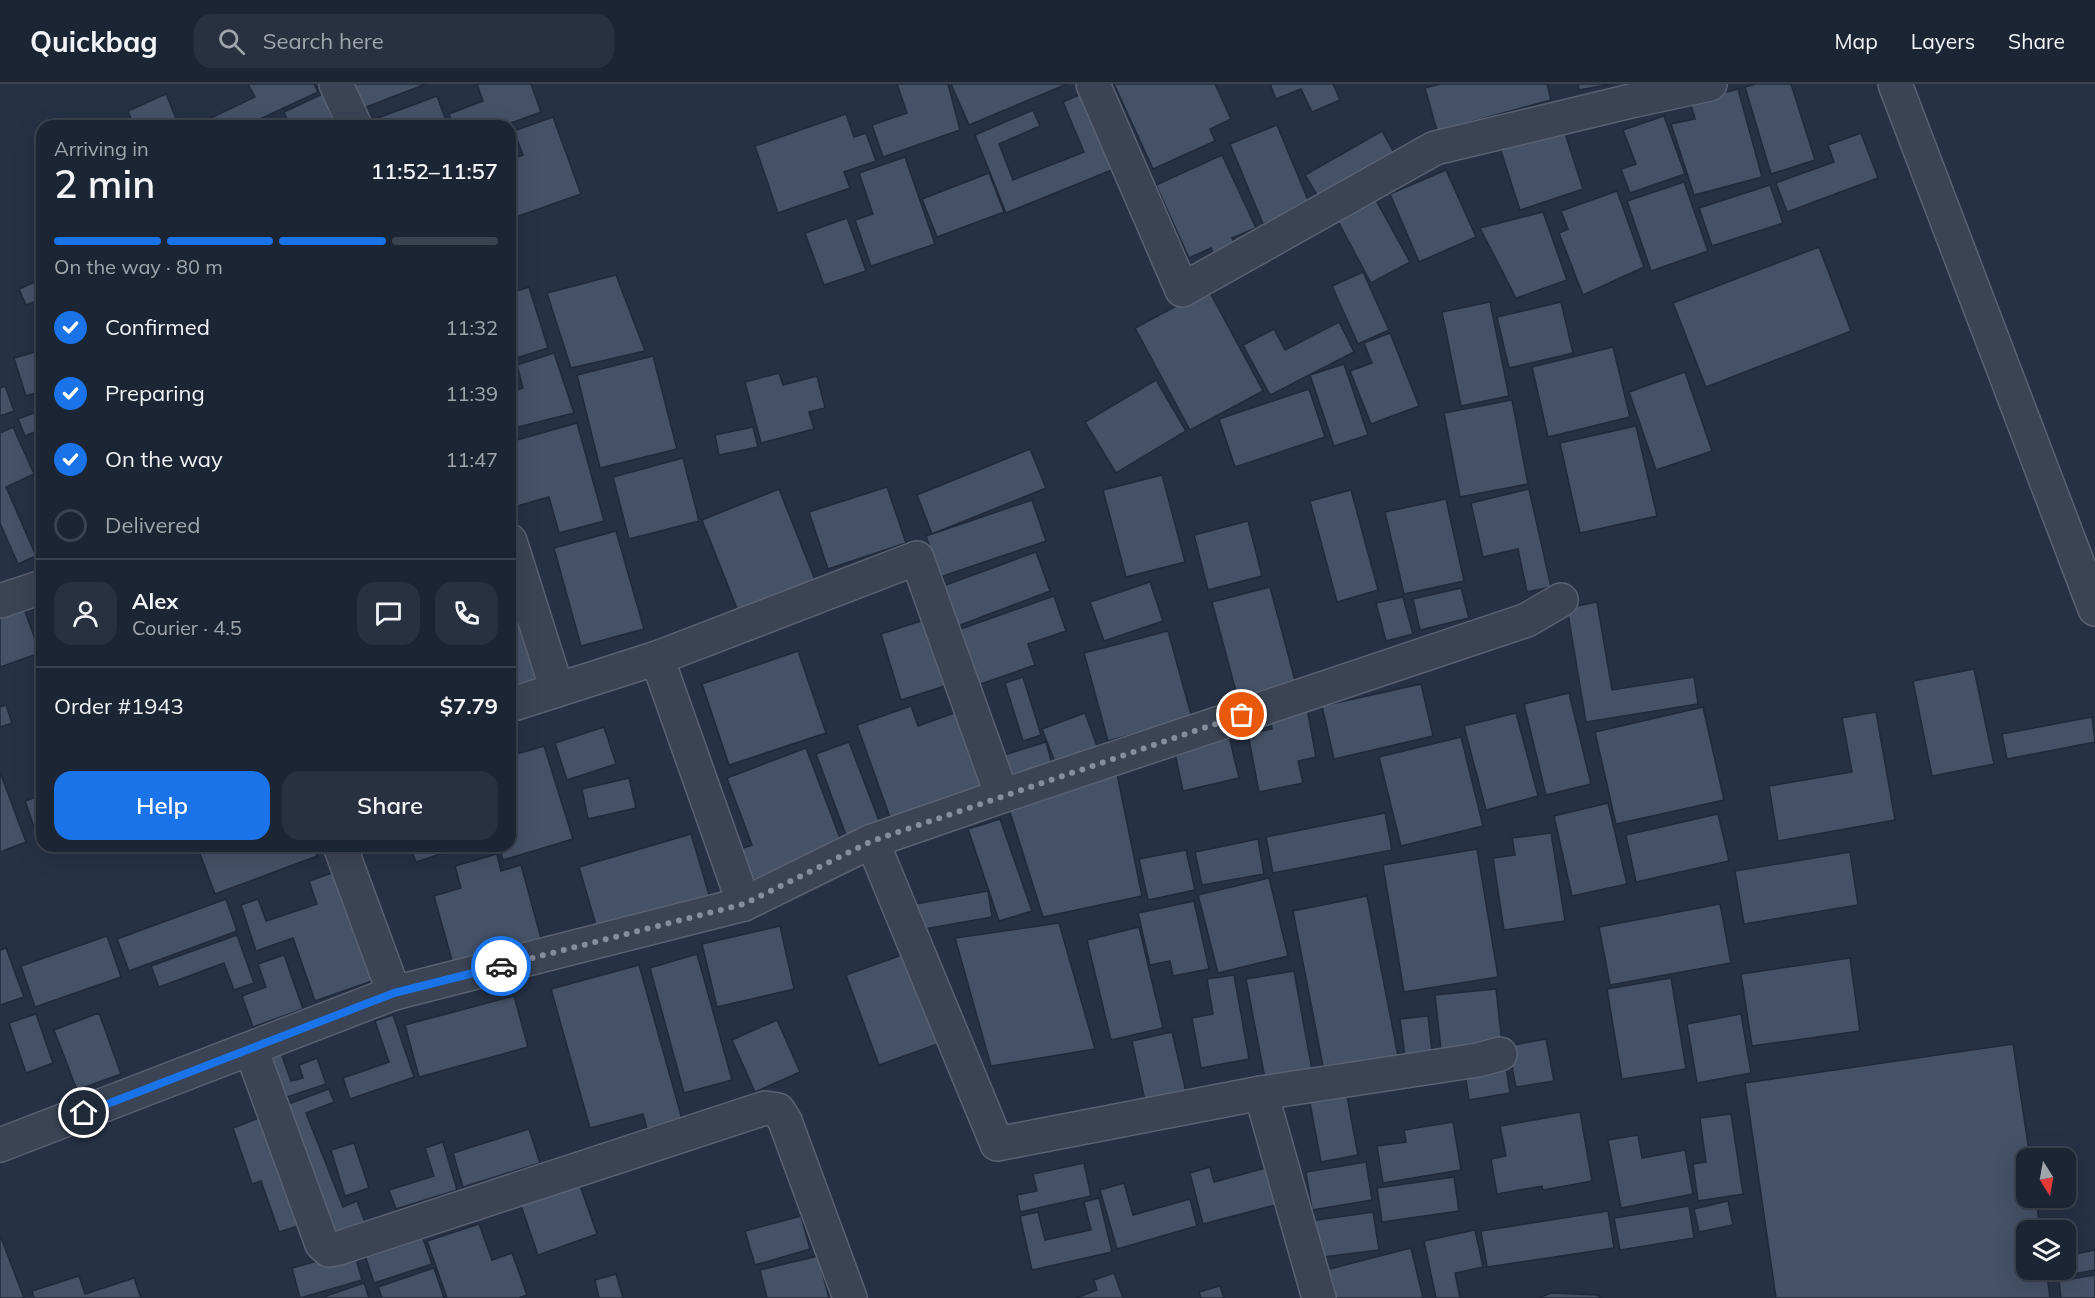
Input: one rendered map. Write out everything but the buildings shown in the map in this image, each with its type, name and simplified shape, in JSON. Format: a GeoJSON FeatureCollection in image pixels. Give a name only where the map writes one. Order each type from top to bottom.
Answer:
{"type":"FeatureCollection","features":[{"type":"Feature","properties":{"kind":"street"},"geometry":{"type":"LineString","coordinates":[[336,84],[352,120]]}},
{"type":"Feature","properties":{"kind":"street"},"geometry":{"type":"LineString","coordinates":[[1093,84],[1182,290],[1435,148],[1710,84]]}},
{"type":"Feature","properties":{"kind":"street"},"geometry":{"type":"LineString","coordinates":[[1895,84],[2095,609]]}},
{"type":"Feature","properties":{"kind":"street"},"geometry":{"type":"LineString","coordinates":[[516,703],[657,658],[917,558],[1002,796]]}},
{"type":"Feature","properties":{"kind":"street"},"geometry":{"type":"LineString","coordinates":[[516,561],[557,690]]}},
{"type":"Feature","properties":{"kind":"street"},"geometry":{"type":"LineString","coordinates":[[0,601],[36,589]]}},
{"type":"Feature","properties":{"kind":"street"},"geometry":{"type":"LineString","coordinates":[[0,1144],[394,993],[744,904],[872,841],[1527,620],[1561,600]]}},
{"type":"Feature","properties":{"kind":"street"},"geometry":{"type":"LineString","coordinates":[[657,658],[744,904]]}},
{"type":"Feature","properties":{"kind":"street"},"geometry":{"type":"LineString","coordinates":[[872,841],[996,1144],[1261,1093],[1478,1060],[1500,1054]]}},
{"type":"Feature","properties":{"kind":"street"},"geometry":{"type":"LineString","coordinates":[[342,852],[394,993]]}},
{"type":"Feature","properties":{"kind":"street"},"geometry":{"type":"LineString","coordinates":[[251,1048],[322,1244],[329,1250],[765,1108],[777,1110],[785,1121],[850,1298]]}},
{"type":"Feature","properties":{"kind":"street"},"geometry":{"type":"LineString","coordinates":[[1261,1093],[1319,1298]]}},
{"type":"Feature","properties":{"kind":"way so far"},"geometry":{"type":"LineString","coordinates":[[501,966],[744,904],[872,841],[1242,715]]}},
{"type":"Feature","properties":{"kind":"route"},"geometry":{"type":"LineString","coordinates":[[84,1113],[394,993],[501,966]]}}]}
